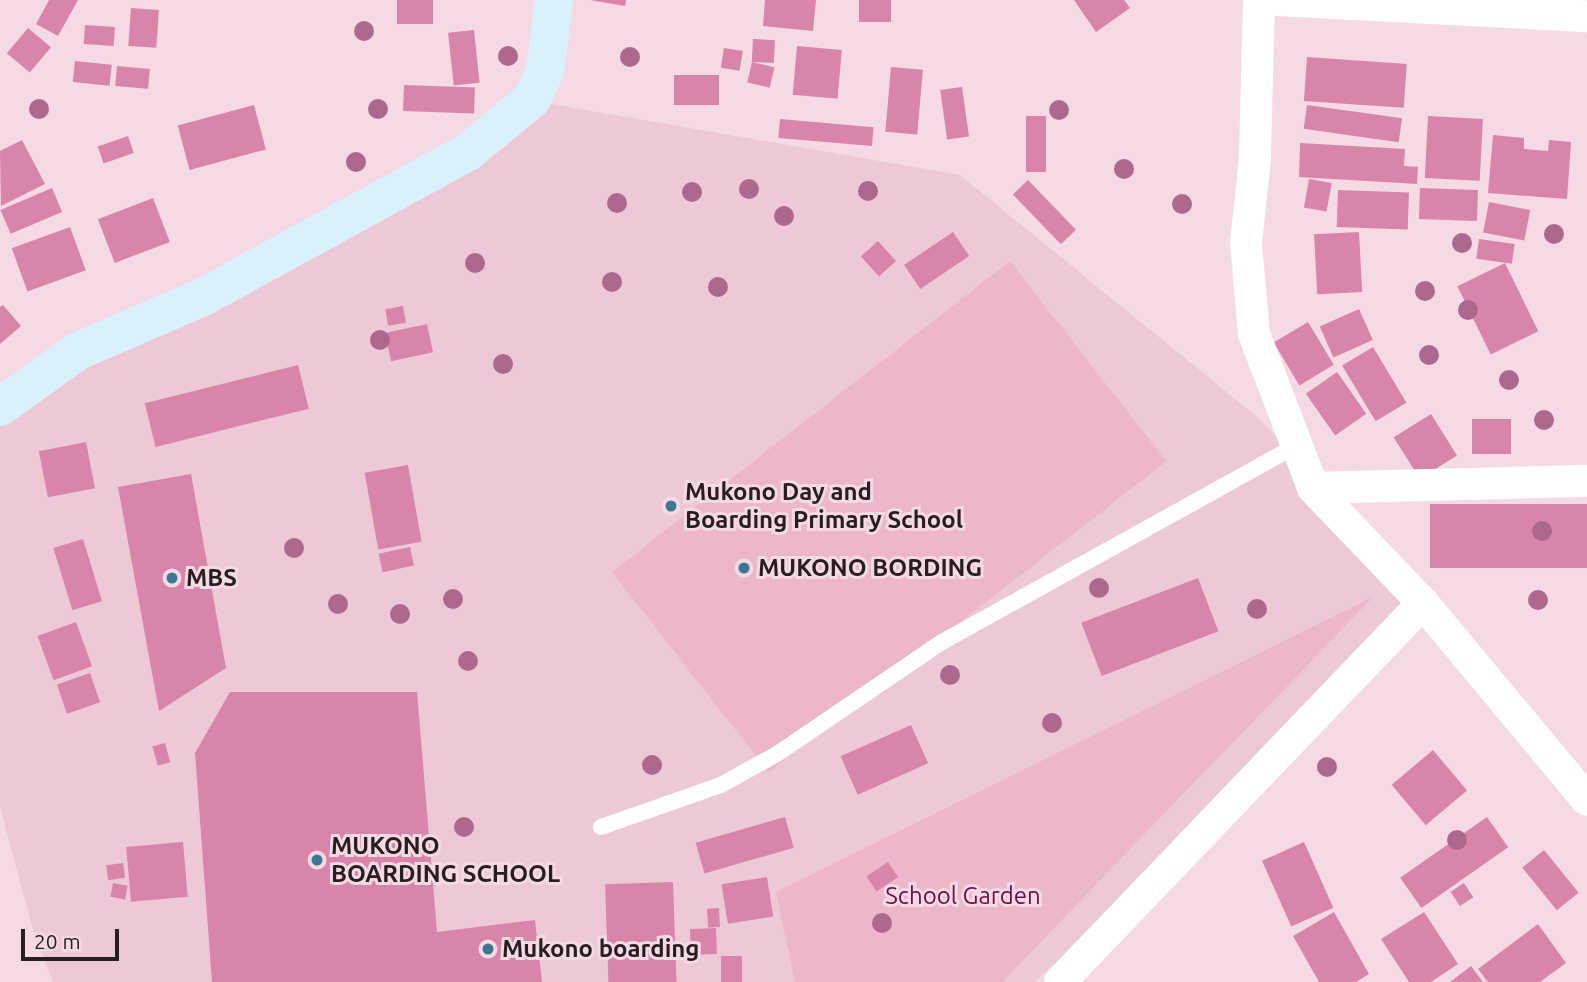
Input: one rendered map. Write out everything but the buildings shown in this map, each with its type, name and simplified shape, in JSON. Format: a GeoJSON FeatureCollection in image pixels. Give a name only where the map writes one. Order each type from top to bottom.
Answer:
{"type":"FeatureCollection","features":[{"type":"Feature","properties":{"kind":"street"},"geometry":{"type":"LineString","coordinates":[[0,407],[78,351],[205,296],[468,152],[532,99],[545,71],[554,0]]}},
{"type":"Feature","properties":{"kind":"street"},"geometry":{"type":"LineString","coordinates":[[1259,0],[1255,158],[1245,243],[1254,334],[1300,444],[1313,488],[1423,603],[1587,800]]}},
{"type":"Feature","properties":{"kind":"street"},"geometry":{"type":"LineString","coordinates":[[1277,0],[1587,16]]}},
{"type":"Feature","properties":{"kind":"street"},"geometry":{"type":"LineString","coordinates":[[1313,488],[1587,481]]}},
{"type":"Feature","properties":{"kind":"street"},"geometry":{"type":"LineString","coordinates":[[1060,982],[1423,603]]}},
{"type":"Feature","properties":{"kind":"lane"},"geometry":{"type":"LineString","coordinates":[[601,827],[721,785],[777,754],[942,642],[1300,444]]}},
{"type":"Feature","properties":{"kind":"shaded area","name":"Mukono Day and Boarding Primary School"},"geometry":{"type":"Polygon","coordinates":[[[534,101],[960,175],[1256,416],[1430,596],[1035,982],[53,982],[36,941],[0,807],[0,401],[534,101]]]}},
{"type":"Feature","properties":{"kind":"green space","name":"MUKONO BORDING"},"geometry":{"type":"Polygon","coordinates":[[[1010,261],[1166,461],[768,772],[612,572],[1010,261]]]}},
{"type":"Feature","properties":{"kind":"green space","name":"School Garden"},"geometry":{"type":"Polygon","coordinates":[[[1373,597],[1002,982],[795,982],[776,892],[1373,597]]]}},
{"type":"Feature","properties":{"kind":"place","name":"Mukono Day and Boarding Primary School"},"geometry":{"type":"Point","coordinates":[671,506]}},
{"type":"Feature","properties":{"kind":"place","name":"MUKONO BORDING"},"geometry":{"type":"Point","coordinates":[744,568]}},
{"type":"Feature","properties":{"kind":"place","name":"MBS"},"geometry":{"type":"Point","coordinates":[172,578]}},
{"type":"Feature","properties":{"kind":"place","name":"MUKONO BOARDING SCHOOL"},"geometry":{"type":"Point","coordinates":[317,860]}},
{"type":"Feature","properties":{"kind":"place","name":"Mukono boarding"},"geometry":{"type":"Point","coordinates":[488,949]}}]}
